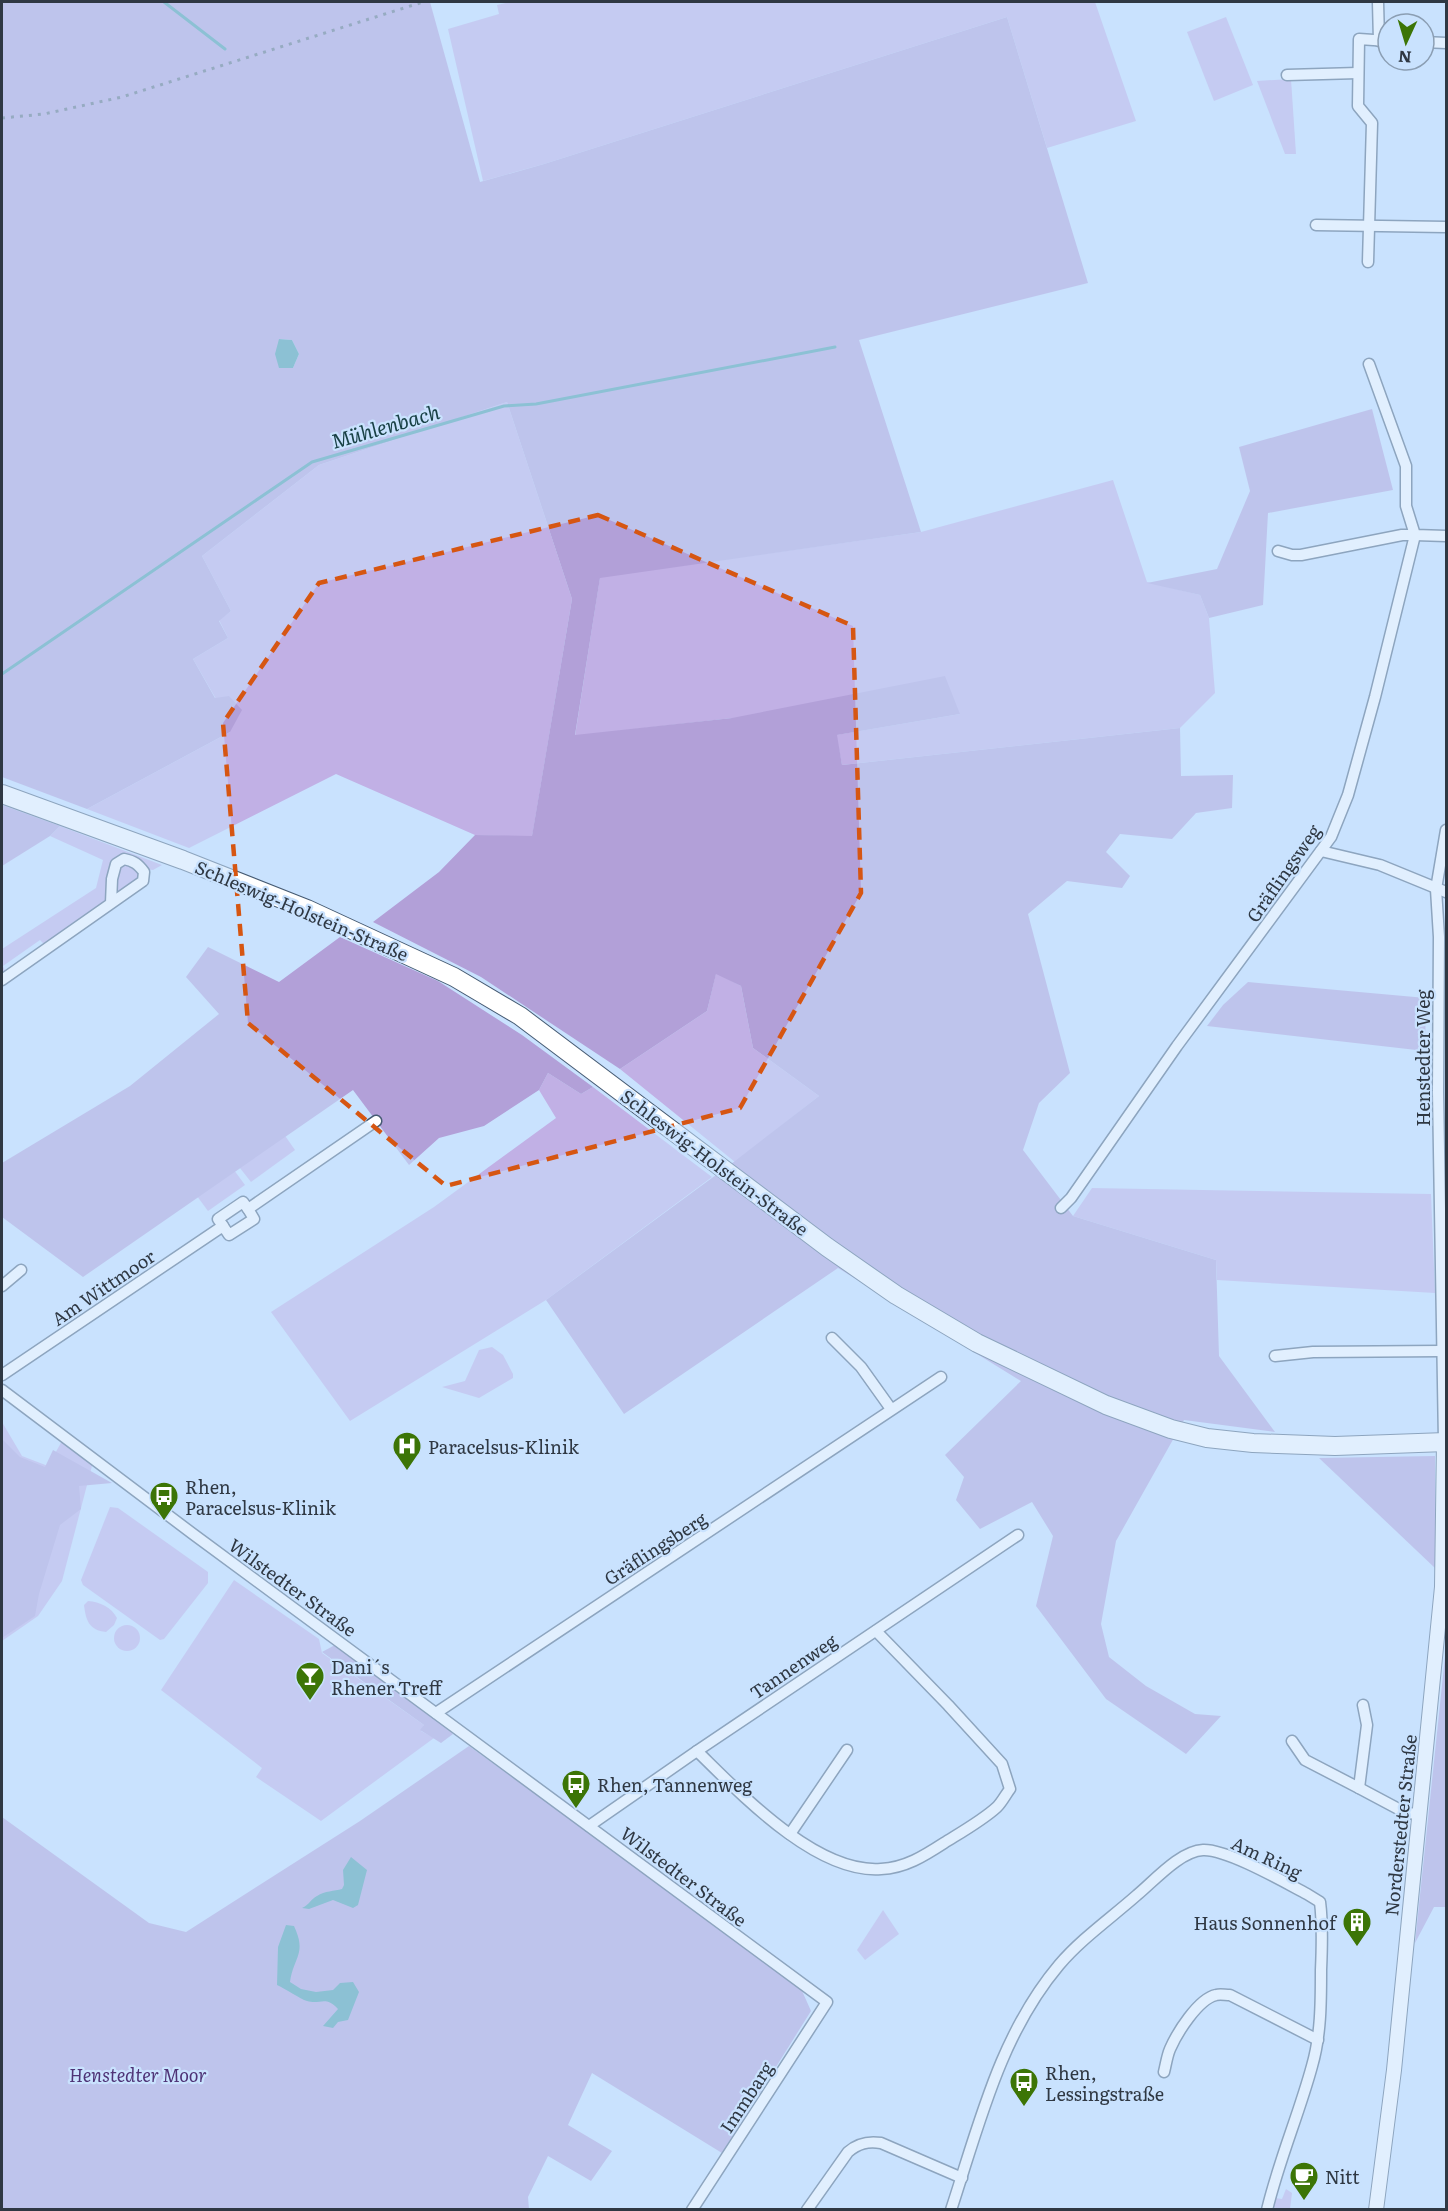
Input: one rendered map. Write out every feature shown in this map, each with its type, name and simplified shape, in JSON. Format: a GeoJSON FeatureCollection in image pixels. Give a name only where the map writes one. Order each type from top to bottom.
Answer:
{"type":"FeatureCollection","features":[{"type":"Feature","properties":{"kind":"main road","name":"Schleswig-Holstein-Straße"},"geometry":{"type":"LineString","coordinates":[[2,794],[183,860],[308,909],[454,977],[520,1016],[827,1247],[887,1289],[977,1343],[1106,1405],[1171,1429],[1207,1438],[1253,1443],[1335,1446],[1445,1442]]}},
{"type":"Feature","properties":{"kind":"street"},"geometry":{"type":"LineString","coordinates":[[1368,262],[1372,123],[1358,106],[1359,39],[1376,40]]}},
{"type":"Feature","properties":{"kind":"street"},"geometry":{"type":"LineString","coordinates":[[1287,75],[1358,73]]}},
{"type":"Feature","properties":{"kind":"street"},"geometry":{"type":"LineString","coordinates":[[1316,225],[1446,227]]}},
{"type":"Feature","properties":{"kind":"street"},"geometry":{"type":"LineString","coordinates":[[1369,364],[1406,466],[1406,506],[1415,535]]}},
{"type":"Feature","properties":{"kind":"street"},"geometry":{"type":"LineString","coordinates":[[1278,551],[1301,555],[1402,535],[1446,536]]}},
{"type":"Feature","properties":{"kind":"street","name":"Gräflingsweg"},"geometry":{"type":"LineString","coordinates":[[1061,1208],[1071,1198],[1177,1046],[1331,837],[1348,795],[1415,535]]}},
{"type":"Feature","properties":{"kind":"street","name":"Henstedter Weg"},"geometry":{"type":"LineString","coordinates":[[1445,1442],[1441,1351],[1444,1288],[1439,937],[1446,830]]}},
{"type":"Feature","properties":{"kind":"street"},"geometry":{"type":"LineString","coordinates":[[1321,850],[1380,865],[1441,891]]}},
{"type":"Feature","properties":{"kind":"street"},"geometry":{"type":"LineString","coordinates":[[2,980],[111,903]]}},
{"type":"Feature","properties":{"kind":"street","name":"Am Wittmoor"},"geometry":{"type":"LineString","coordinates":[[2,1375],[223,1226],[229,1235],[254,1219],[248,1209],[376,1121]]}},
{"type":"Feature","properties":{"kind":"street"},"geometry":{"type":"LineString","coordinates":[[2,1286],[21,1270]]}},
{"type":"Feature","properties":{"kind":"street"},"geometry":{"type":"LineString","coordinates":[[832,1338],[861,1367],[891,1409]]}},
{"type":"Feature","properties":{"kind":"street"},"geometry":{"type":"LineString","coordinates":[[1275,1356],[1313,1352],[1441,1351]]}},
{"type":"Feature","properties":{"kind":"street","name":"Gräflingsberg"},"geometry":{"type":"LineString","coordinates":[[436,1713],[941,1377]]}},
{"type":"Feature","properties":{"kind":"street","name":"Wilstedter Straße"},"geometry":{"type":"LineString","coordinates":[[2,1390],[827,2002]]}},
{"type":"Feature","properties":{"kind":"street","name":"Norderstedter Straße"},"geometry":{"type":"LineString","coordinates":[[1376,2210],[1394,2070],[1443,1587],[1445,1442]]}},
{"type":"Feature","properties":{"kind":"street","name":"Tannenweg"},"geometry":{"type":"LineString","coordinates":[[589,1826],[1018,1535]]}},
{"type":"Feature","properties":{"kind":"street"},"geometry":{"type":"LineString","coordinates":[[697,1751],[744,1796],[790,1834],[826,1858],[860,1869],[886,1869],[915,1862],[956,1836],[997,1807],[1010,1789],[1002,1764],[876,1631]]}},
{"type":"Feature","properties":{"kind":"street"},"geometry":{"type":"LineString","coordinates":[[1359,1788],[1367,1725],[1363,1705]]}},
{"type":"Feature","properties":{"kind":"street"},"geometry":{"type":"LineString","coordinates":[[1292,1741],[1305,1760],[1406,1813],[1419,1814]]}},
{"type":"Feature","properties":{"kind":"street"},"geometry":{"type":"LineString","coordinates":[[790,1834],[847,1750]]}},
{"type":"Feature","properties":{"kind":"street","name":"Am Ring"},"geometry":{"type":"LineString","coordinates":[[962,2178],[992,2082],[1033,2002],[1059,1965],[1168,1868],[1187,1853],[1200,1850],[1224,1854],[1320,1902],[1322,1929],[1318,2040],[1313,2064],[1267,2210]]}},
{"type":"Feature","properties":{"kind":"street"},"geometry":{"type":"LineString","coordinates":[[1164,2072],[1169,2050],[1184,2025],[1199,2006],[1217,1994],[1230,1995],[1318,2040]]}},
{"type":"Feature","properties":{"kind":"street","name":"Immbarg"},"geometry":{"type":"LineString","coordinates":[[692,2210],[827,2002]]}},
{"type":"Feature","properties":{"kind":"street"},"geometry":{"type":"LineString","coordinates":[[807,2210],[848,2152],[854,2146],[871,2141],[881,2143],[962,2178],[951,2210]]}},
{"type":"Feature","properties":{"kind":"highlighted area"},"geometry":{"type":"Polygon","coordinates":[[[598,515],[853,626],[861,893],[740,1108],[446,1186],[248,1023],[223,723],[319,583],[598,515]]]}},
{"type":"Feature","properties":{"kind":"shaded area"},"geometry":{"type":"Polygon","coordinates":[[[510,2],[1095,2],[1136,121],[1047,148],[1007,17],[544,164],[483,181],[448,29],[499,14],[497,5],[510,2]]]}},
{"type":"Feature","properties":{"kind":"shaded area"},"geometry":{"type":"Polygon","coordinates":[[[1226,17],[1253,85],[1214,101],[1187,32],[1226,17]]]}},
{"type":"Feature","properties":{"kind":"shaded area"},"geometry":{"type":"Polygon","coordinates":[[[1291,79],[1296,154],[1285,154],[1257,81],[1291,79]]]}},
{"type":"Feature","properties":{"kind":"shaded area"},"geometry":{"type":"Polygon","coordinates":[[[279,339],[292,340],[299,354],[293,368],[279,368],[275,354],[279,339]]]}},
{"type":"Feature","properties":{"kind":"shaded area"},"geometry":{"type":"Polygon","coordinates":[[[507,402],[572,599],[532,837],[475,835],[336,774],[189,848],[87,809],[230,732],[216,699],[193,659],[228,638],[219,620],[231,611],[202,556],[319,465],[507,402]]]}},
{"type":"Feature","properties":{"kind":"shaded area"},"geometry":{"type":"Polygon","coordinates":[[[1113,480],[1147,582],[1200,595],[1209,618],[1215,693],[1180,728],[842,765],[836,735],[960,714],[732,718],[575,736],[600,577],[921,532],[1113,480]]]}},
{"type":"Feature","properties":{"kind":"shaded area"},"geometry":{"type":"Polygon","coordinates":[[[60,826],[162,865],[153,870],[145,869],[124,857],[108,901],[45,945],[40,940],[3,966],[6,973],[2,976],[2,949],[96,888],[103,860],[50,836],[60,826]]]}},
{"type":"Feature","properties":{"kind":"shaded area"},"geometry":{"type":"Polygon","coordinates":[[[123,861],[137,869],[139,878],[134,885],[117,892],[113,887],[115,871],[123,861]]]}},
{"type":"Feature","properties":{"kind":"shaded area"},"geometry":{"type":"Polygon","coordinates":[[[716,973],[741,986],[753,1048],[819,1096],[735,1162],[620,1069],[707,1011],[716,973]]]}},
{"type":"Feature","properties":{"kind":"shaded area"},"geometry":{"type":"Polygon","coordinates":[[[548,1073],[581,1094],[593,1087],[712,1177],[546,1300],[350,1421],[271,1312],[434,1207],[556,1118],[539,1090],[548,1073]]]}},
{"type":"Feature","properties":{"kind":"shaded area"},"geometry":{"type":"Polygon","coordinates":[[[281,1130],[295,1150],[251,1182],[236,1163],[281,1130]]]}},
{"type":"Feature","properties":{"kind":"shaded area"},"geometry":{"type":"Polygon","coordinates":[[[231,1166],[245,1185],[208,1211],[194,1192],[231,1166]]]}},
{"type":"Feature","properties":{"kind":"shaded area"},"geometry":{"type":"Polygon","coordinates":[[[1092,1188],[1431,1194],[1435,1293],[1217,1280],[1216,1260],[1073,1216],[1092,1188]]]}},
{"type":"Feature","properties":{"kind":"shaded area"},"geometry":{"type":"Polygon","coordinates":[[[492,1347],[503,1355],[513,1378],[479,1398],[442,1387],[465,1381],[479,1350],[492,1347]]]}},
{"type":"Feature","properties":{"kind":"shaded area"},"geometry":{"type":"Polygon","coordinates":[[[2,1422],[22,1456],[48,1466],[62,1441],[93,1462],[62,1581],[38,1616],[2,1641],[2,1422]]]}},
{"type":"Feature","properties":{"kind":"shaded area"},"geometry":{"type":"Polygon","coordinates":[[[110,1507],[118,1508],[208,1572],[208,1583],[164,1639],[160,1640],[83,1585],[81,1580],[110,1507]]]}},
{"type":"Feature","properties":{"kind":"shaded area"},"geometry":{"type":"Polygon","coordinates":[[[234,1580],[319,1639],[322,1653],[424,1725],[421,1731],[434,1738],[321,1821],[256,1777],[262,1768],[161,1690],[234,1580]]]}},
{"type":"Feature","properties":{"kind":"shaded area"},"geometry":{"type":"Polygon","coordinates":[[[88,1601],[105,1606],[117,1618],[114,1625],[106,1632],[89,1624],[84,1605],[88,1601]]]}},
{"type":"Feature","properties":{"kind":"shaded area"},"geometry":{"type":"Polygon","coordinates":[[[127,1625],[136,1629],[140,1638],[136,1647],[127,1651],[118,1647],[114,1638],[118,1629],[127,1625]]]}},
{"type":"Feature","properties":{"kind":"shaded area"},"geometry":{"type":"Polygon","coordinates":[[[351,1857],[367,1870],[358,1905],[353,1908],[333,1900],[309,1909],[302,1908],[320,1894],[342,1889],[343,1870],[351,1857]]]}},
{"type":"Feature","properties":{"kind":"shaded area"},"geometry":{"type":"Polygon","coordinates":[[[883,1910],[899,1934],[865,1960],[857,1950],[883,1910]]]}},
{"type":"Feature","properties":{"kind":"shaded area"},"geometry":{"type":"Polygon","coordinates":[[[286,1925],[294,1926],[300,1949],[290,1982],[301,1989],[316,1992],[333,1990],[340,1983],[353,1982],[359,1992],[348,2020],[338,2022],[333,2028],[323,2026],[338,2009],[334,2005],[326,2001],[307,2001],[277,1985],[278,1947],[286,1925]]]}},
{"type":"Feature","properties":{"kind":"shaded area"},"geometry":{"type":"Polygon","coordinates":[[[1286,2189],[1292,2193],[1290,2209],[1273,2207],[1275,2198],[1282,2199],[1286,2189]]]}},
{"type":"Feature","properties":{"kind":"green space"},"geometry":{"type":"Polygon","coordinates":[[[2,2],[430,2],[480,182],[544,164],[1007,17],[1088,283],[859,340],[921,532],[600,578],[575,735],[732,718],[945,676],[960,714],[837,735],[842,765],[1180,728],[1181,776],[1233,775],[1232,808],[1196,813],[1172,839],[1120,834],[1106,852],[1130,876],[1122,888],[1067,881],[1028,914],[1070,1073],[1039,1103],[1023,1150],[1073,1216],[1216,1260],[1219,1356],[1275,1432],[1184,1420],[1116,1541],[1101,1624],[1109,1657],[1146,1686],[1195,1714],[1221,1716],[1186,1754],[1106,1699],[1036,1606],[1053,1536],[1032,1502],[980,1529],[956,1500],[964,1477],[945,1455],[1021,1381],[838,1268],[624,1414],[546,1300],[819,1096],[753,1048],[741,986],[716,974],[707,1011],[620,1069],[481,977],[373,922],[439,872],[475,835],[532,836],[572,599],[507,402],[319,465],[202,556],[231,611],[219,621],[228,638],[193,659],[215,698],[229,696],[242,710],[230,732],[87,809],[2,777],[2,2]],[[279,339],[293,368],[299,354],[292,340],[279,339]]]}},
{"type":"Feature","properties":{"kind":"green space"},"geometry":{"type":"Polygon","coordinates":[[[1372,409],[1393,490],[1268,513],[1263,605],[1209,618],[1200,595],[1147,583],[1217,569],[1250,491],[1239,447],[1372,409]]]}},
{"type":"Feature","properties":{"kind":"green space"},"geometry":{"type":"Polygon","coordinates":[[[2,805],[60,826],[50,836],[2,866],[2,805]]]}},
{"type":"Feature","properties":{"kind":"green space"},"geometry":{"type":"Polygon","coordinates":[[[340,937],[438,981],[522,1035],[593,1087],[581,1094],[548,1073],[539,1090],[484,1126],[439,1138],[409,1165],[353,1090],[83,1277],[2,1217],[2,1163],[130,1086],[219,1014],[186,977],[208,947],[279,982],[340,937]]]}},
{"type":"Feature","properties":{"kind":"green space"},"geometry":{"type":"Polygon","coordinates":[[[1248,982],[1426,998],[1425,1051],[1207,1026],[1223,1005],[1248,982]]]}},
{"type":"Feature","properties":{"kind":"green space"},"geometry":{"type":"Polygon","coordinates":[[[2,1439],[20,1457],[45,1467],[53,1450],[112,1483],[79,1486],[81,1509],[60,1525],[39,1594],[35,1616],[2,1638],[2,1439]]]}},
{"type":"Feature","properties":{"kind":"green space"},"geometry":{"type":"Polygon","coordinates":[[[1435,1456],[1435,1568],[1319,1458],[1435,1456]]]}},
{"type":"Feature","properties":{"kind":"green space"},"geometry":{"type":"Polygon","coordinates":[[[335,1645],[405,1693],[453,1734],[441,1743],[420,1730],[424,1725],[322,1652],[335,1645]]]}},
{"type":"Feature","properties":{"kind":"green space"},"geometry":{"type":"Polygon","coordinates":[[[1446,1647],[1446,1907],[1434,1907],[1415,1943],[1446,1647]]]}},
{"type":"Feature","properties":{"kind":"green space","name":"Henstedter Moor"},"geometry":{"type":"Polygon","coordinates":[[[469,1746],[799,1984],[811,2011],[722,2153],[592,2073],[568,2125],[612,2151],[591,2181],[548,2156],[528,2197],[529,2209],[2,2209],[2,1817],[149,1923],[186,1932],[360,1821],[469,1746]]]}},
{"type":"Feature","properties":{"kind":"waterway"},"geometry":{"type":"LineString","coordinates":[[164,2],[225,49]]}},
{"type":"Feature","properties":{"kind":"waterway","name":"Mühlenbach"},"geometry":{"type":"LineString","coordinates":[[2,674],[312,462],[504,406],[536,404],[835,347]]}},
{"type":"Feature","properties":{"kind":"railway"},"geometry":{"type":"LineString","coordinates":[[2,118],[44,114],[122,97],[423,2]]}},
{"type":"Feature","properties":{"kind":"place","name":"Paracelsus-Klinik"},"geometry":{"type":"Point","coordinates":[407,1472]}},
{"type":"Feature","properties":{"kind":"place","name":"Rhen, Paracelsus-Klinik"},"geometry":{"type":"Point","coordinates":[164,1522]}},
{"type":"Feature","properties":{"kind":"place","name":"Dani´s Rhener Treff"},"geometry":{"type":"Point","coordinates":[310,1702]}},
{"type":"Feature","properties":{"kind":"place","name":"Rhen, Tannenweg"},"geometry":{"type":"Point","coordinates":[576,1810]}},
{"type":"Feature","properties":{"kind":"place","name":"Haus Sonnenhof"},"geometry":{"type":"Point","coordinates":[1357,1948]}},
{"type":"Feature","properties":{"kind":"place","name":"Rhen, Lessingstraße"},"geometry":{"type":"Point","coordinates":[1024,2108]}},
{"type":"Feature","properties":{"kind":"place","name":"Nitt"},"geometry":{"type":"Point","coordinates":[1304,2202]}}]}
